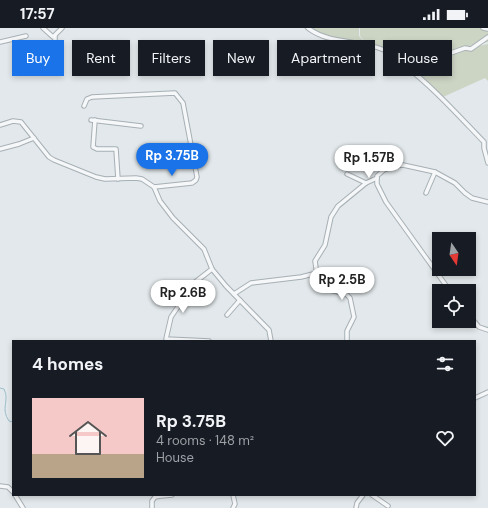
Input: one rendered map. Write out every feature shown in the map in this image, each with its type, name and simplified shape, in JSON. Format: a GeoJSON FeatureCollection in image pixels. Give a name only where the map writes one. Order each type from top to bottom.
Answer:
{"type":"FeatureCollection","features":[{"type":"Feature","properties":{"kind":"street"},"geometry":{"type":"LineString","coordinates":[[43,28],[51,36],[55,36]]}},
{"type":"Feature","properties":{"kind":"street"},"geometry":{"type":"LineString","coordinates":[[55,40],[55,36],[62,28]]}},
{"type":"Feature","properties":{"kind":"street"},"geometry":{"type":"LineString","coordinates":[[308,28],[323,37],[365,44],[383,49]]}},
{"type":"Feature","properties":{"kind":"street"},"geometry":{"type":"LineString","coordinates":[[483,28],[488,29]]}},
{"type":"Feature","properties":{"kind":"street"},"geometry":{"type":"LineString","coordinates":[[0,42],[26,36]]}},
{"type":"Feature","properties":{"kind":"street"},"geometry":{"type":"LineString","coordinates":[[452,53],[465,48],[471,49],[488,37]]}},
{"type":"Feature","properties":{"kind":"street"},"geometry":{"type":"LineString","coordinates":[[418,76],[486,141],[488,161]]}},
{"type":"Feature","properties":{"kind":"street"},"geometry":{"type":"LineString","coordinates":[[84,106],[87,99],[92,97],[175,93],[183,103],[197,177],[196,180],[192,182],[154,187]]}},
{"type":"Feature","properties":{"kind":"street"},"geometry":{"type":"LineString","coordinates":[[118,179],[116,149],[97,149],[93,147],[93,120],[141,126]]}},
{"type":"Feature","properties":{"kind":"street"},"geometry":{"type":"LineString","coordinates":[[0,126],[13,122],[20,122],[49,157],[96,177],[105,179],[136,178],[154,187],[160,201],[173,218],[204,249],[212,269],[269,330],[271,340]]}},
{"type":"Feature","properties":{"kind":"street"},"geometry":{"type":"LineString","coordinates":[[0,149],[34,138]]}},
{"type":"Feature","properties":{"kind":"street"},"geometry":{"type":"LineString","coordinates":[[445,284],[386,202],[377,184],[377,176],[380,172],[394,166],[403,165],[435,172],[455,183],[472,198],[488,202]]}},
{"type":"Feature","properties":{"kind":"street"},"geometry":{"type":"LineString","coordinates":[[426,193],[435,172]]}},
{"type":"Feature","properties":{"kind":"street"},"geometry":{"type":"LineString","coordinates":[[347,174],[366,183]]}},
{"type":"Feature","properties":{"kind":"street"},"geometry":{"type":"LineString","coordinates":[[347,340],[347,331],[354,317],[350,298],[346,294],[330,290],[324,286],[316,273],[315,261],[325,245],[331,217],[338,206],[366,183],[377,178]]}},
{"type":"Feature","properties":{"kind":"street"},"geometry":{"type":"LineString","coordinates":[[166,340],[171,317],[194,283],[212,269]]}},
{"type":"Feature","properties":{"kind":"street"},"geometry":{"type":"LineString","coordinates":[[234,294],[251,283],[301,277],[316,273]]}},
{"type":"Feature","properties":{"kind":"street"},"geometry":{"type":"LineString","coordinates":[[227,315],[240,300]]}},
{"type":"Feature","properties":{"kind":"street"},"geometry":{"type":"LineString","coordinates":[[476,323],[479,327],[488,330]]}},
{"type":"Feature","properties":{"kind":"street"},"geometry":{"type":"LineString","coordinates":[[476,398],[488,392]]}},
{"type":"Feature","properties":{"kind":"street"},"geometry":{"type":"LineString","coordinates":[[0,486],[8,487],[12,491]]}},
{"type":"Feature","properties":{"kind":"street"},"geometry":{"type":"LineString","coordinates":[[16,496],[23,508]]}},
{"type":"Feature","properties":{"kind":"street"},"geometry":{"type":"LineString","coordinates":[[152,508],[154,498],[161,496]]}},
{"type":"Feature","properties":{"kind":"street"},"geometry":{"type":"LineString","coordinates":[[233,496],[235,504],[233,508]]}},
{"type":"Feature","properties":{"kind":"street"},"geometry":{"type":"LineString","coordinates":[[356,508],[357,503],[362,496]]}},
{"type":"Feature","properties":{"kind":"street"},"geometry":{"type":"LineString","coordinates":[[373,496],[388,506]]}},
{"type":"Feature","properties":{"kind":"green space"},"geometry":{"type":"Polygon","coordinates":[[[304,28],[359,28],[359,36],[363,40],[325,40],[304,28]]]}},
{"type":"Feature","properties":{"kind":"green space"},"geometry":{"type":"Polygon","coordinates":[[[360,28],[488,28],[488,42],[452,51],[452,40],[383,40],[383,52],[375,49],[375,40],[364,40],[360,36],[360,28]]]}},
{"type":"Feature","properties":{"kind":"green space"},"geometry":{"type":"Polygon","coordinates":[[[488,44],[488,81],[485,78],[443,97],[420,76],[452,76],[452,53],[488,44]]]}},
{"type":"Feature","properties":{"kind":"waterway"},"geometry":{"type":"LineString","coordinates":[[0,388],[4,389],[6,393],[5,412],[9,421],[12,422]]}}]}
